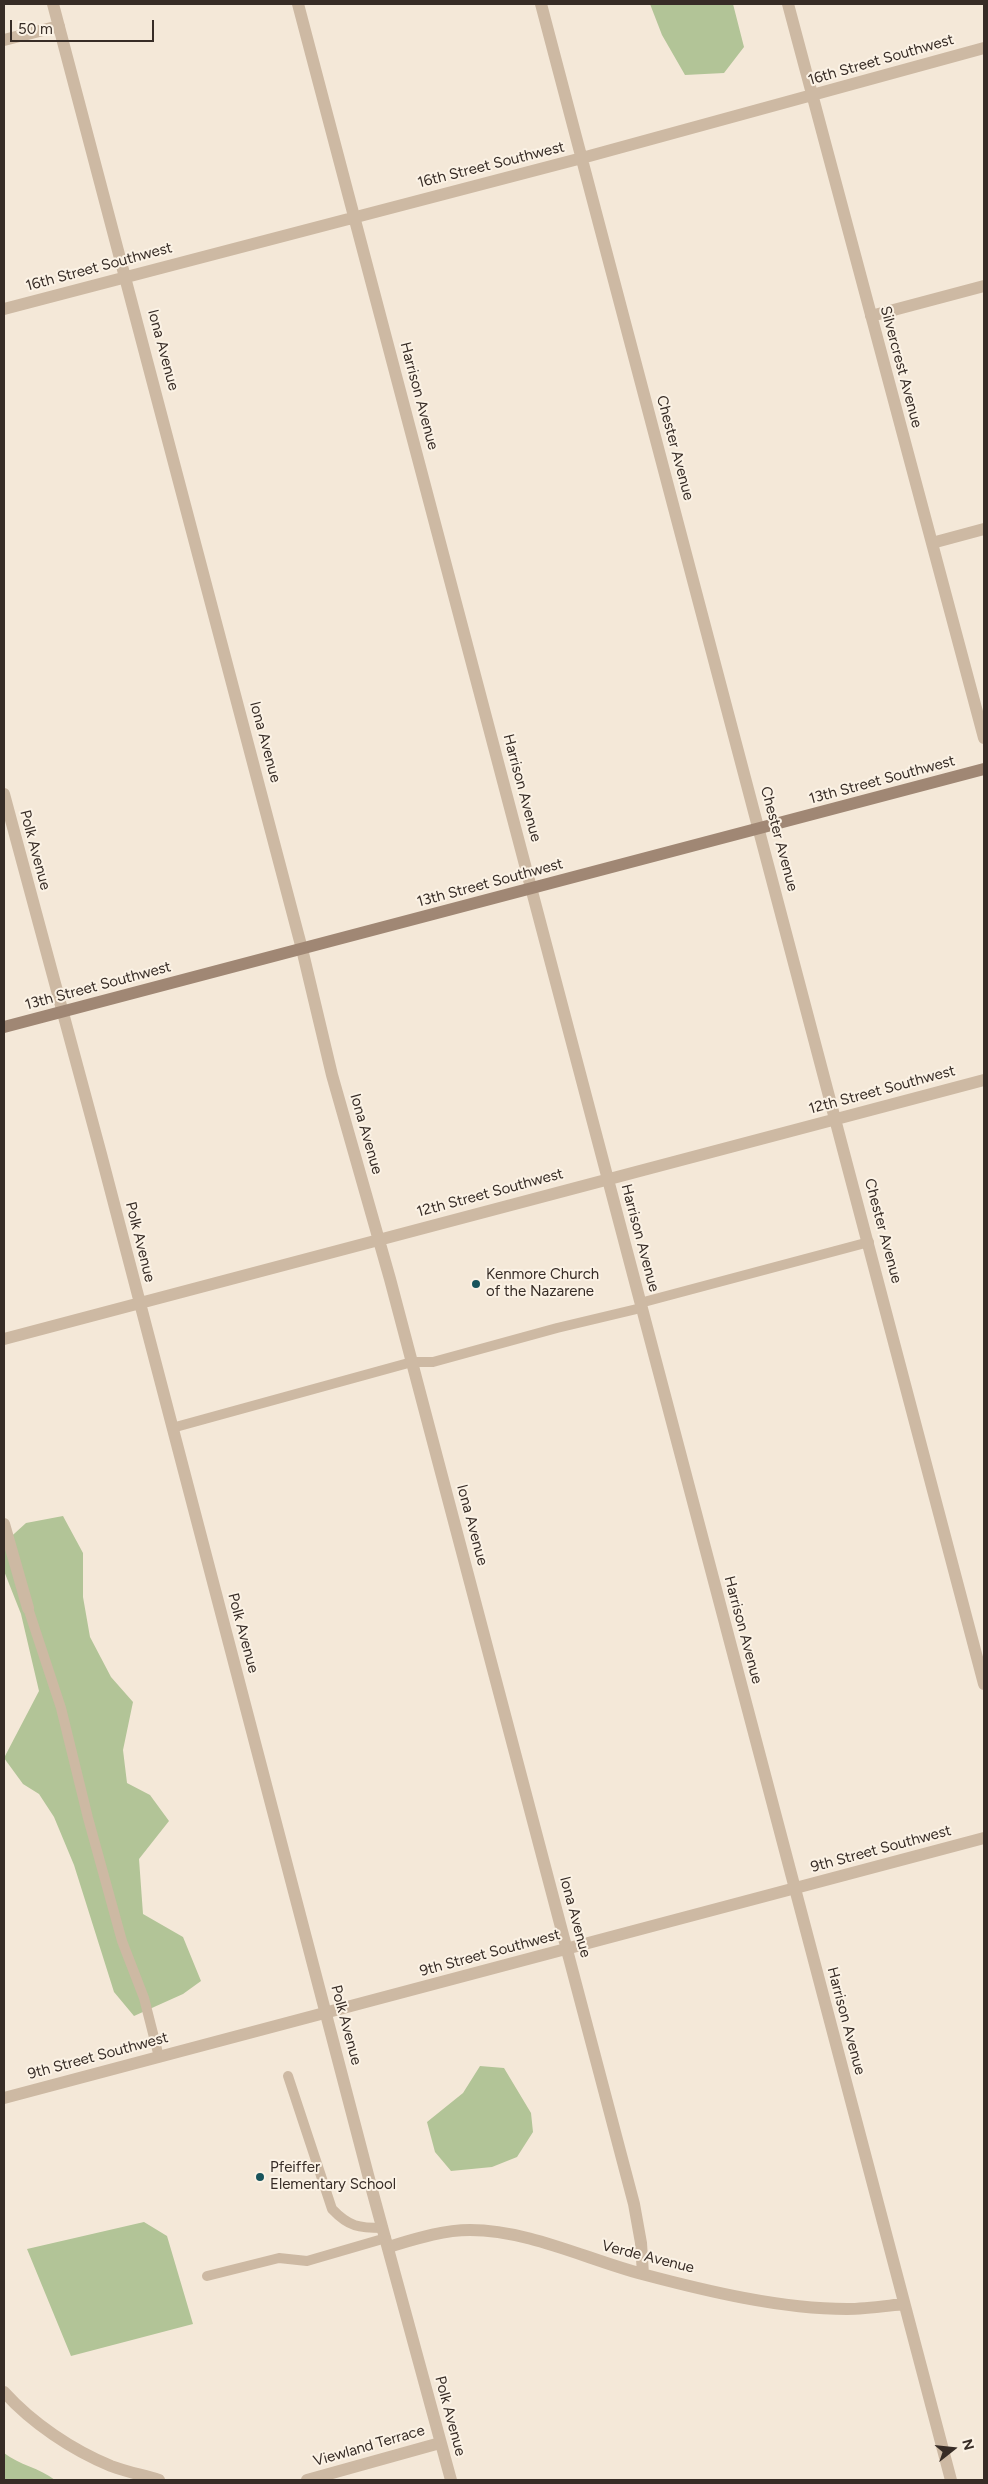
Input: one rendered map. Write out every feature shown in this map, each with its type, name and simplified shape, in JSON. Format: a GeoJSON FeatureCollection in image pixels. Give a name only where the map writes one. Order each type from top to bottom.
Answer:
{"type":"FeatureCollection","features":[{"type":"Feature","properties":{"kind":"street","name":"Iona Avenue"},"geometry":{"type":"LineString","coordinates":[[53,4],[127,276],[302,949],[332,1075],[412,1362],[634,2204],[641,2243],[643,2274]]}},
{"type":"Feature","properties":{"kind":"street","name":"Harrison Avenue"},"geometry":{"type":"LineString","coordinates":[[298,4],[951,2480]]}},
{"type":"Feature","properties":{"kind":"street","name":"Chester Avenue"},"geometry":{"type":"LineString","coordinates":[[541,4],[984,1684]]}},
{"type":"Feature","properties":{"kind":"street","name":"Silvercrest Avenue"},"geometry":{"type":"LineString","coordinates":[[788,4],[984,738]]}},
{"type":"Feature","properties":{"kind":"street"},"geometry":{"type":"LineString","coordinates":[[4,40],[59,26]]}},
{"type":"Feature","properties":{"kind":"street","name":"16th Street Southwest"},"geometry":{"type":"LineString","coordinates":[[4,309],[582,158],[984,48]]}},
{"type":"Feature","properties":{"kind":"street"},"geometry":{"type":"LineString","coordinates":[[871,316],[984,286]]}},
{"type":"Feature","properties":{"kind":"street"},"geometry":{"type":"LineString","coordinates":[[932,543],[984,529]]}},
{"type":"Feature","properties":{"kind":"street","name":"13th Street Southwest"},"geometry":{"type":"LineString","coordinates":[[4,1027],[759,830],[984,769]]}},
{"type":"Feature","properties":{"kind":"street","name":"Polk Avenue"},"geometry":{"type":"LineString","coordinates":[[4,794],[101,1154],[451,2480]]}},
{"type":"Feature","properties":{"kind":"street","name":"12th Street Southwest"},"geometry":{"type":"LineString","coordinates":[[4,1338],[984,1080]]}},
{"type":"Feature","properties":{"kind":"street"},"geometry":{"type":"LineString","coordinates":[[4,1524],[28,1608]]}},
{"type":"Feature","properties":{"kind":"street","name":"9th Street Southwest"},"geometry":{"type":"LineString","coordinates":[[4,2096],[159,2057],[984,1838]]}},
{"type":"Feature","properties":{"kind":"street","name":"Verde Avenue"},"geometry":{"type":"LineString","coordinates":[[386,2238],[494,2231],[528,2238],[643,2274],[731,2294],[799,2305],[848,2309],[904,2304]]}},
{"type":"Feature","properties":{"kind":"street"},"geometry":{"type":"LineString","coordinates":[[4,2392],[38,2422],[77,2449],[112,2466],[159,2480]]}},
{"type":"Feature","properties":{"kind":"street","name":"Viewland Terrace"},"geometry":{"type":"LineString","coordinates":[[307,2480],[440,2443]]}},
{"type":"Feature","properties":{"kind":"lane"},"geometry":{"type":"LineString","coordinates":[[172,1428],[412,1362],[433,1362],[869,1242]]}},
{"type":"Feature","properties":{"kind":"lane"},"geometry":{"type":"LineString","coordinates":[[28,1608],[61,1708],[88,1818],[122,1941],[144,1998],[159,2057]]}},
{"type":"Feature","properties":{"kind":"lane"},"geometry":{"type":"LineString","coordinates":[[288,2076],[332,2209],[343,2220],[354,2226],[386,2238]]}},
{"type":"Feature","properties":{"kind":"lane"},"geometry":{"type":"LineString","coordinates":[[207,2276],[279,2258],[307,2261],[386,2238]]}},
{"type":"Feature","properties":{"kind":"green space"},"geometry":{"type":"Polygon","coordinates":[[[650,4],[733,4],[744,47],[724,73],[685,75],[662,35],[650,4]]]}},
{"type":"Feature","properties":{"kind":"green space"},"geometry":{"type":"Polygon","coordinates":[[[63,1516],[83,1553],[83,1597],[90,1637],[111,1677],[133,1702],[123,1750],[127,1783],[150,1795],[169,1821],[139,1859],[143,1914],[183,1937],[201,1981],[183,1994],[134,2016],[114,1992],[74,1865],[54,1817],[39,1794],[23,1784],[4,1758],[39,1691],[21,1614],[4,1571],[4,1543],[26,1523],[63,1516]]]}},
{"type":"Feature","properties":{"kind":"green space"},"geometry":{"type":"Polygon","coordinates":[[[480,2066],[504,2068],[531,2113],[533,2132],[517,2157],[492,2167],[451,2171],[435,2152],[427,2122],[463,2093],[480,2066]]]}},
{"type":"Feature","properties":{"kind":"green space"},"geometry":{"type":"Polygon","coordinates":[[[144,2222],[167,2236],[193,2324],[71,2356],[27,2249],[144,2222]]]}},
{"type":"Feature","properties":{"kind":"green space"},"geometry":{"type":"Polygon","coordinates":[[[4,2453],[16,2461],[43,2472],[55,2480],[4,2480],[4,2453]]]}},
{"type":"Feature","properties":{"kind":"place","name":"Kenmore Church of the Nazarene"},"geometry":{"type":"Point","coordinates":[476,1284]}},
{"type":"Feature","properties":{"kind":"place","name":"Pfeiffer Elementary School"},"geometry":{"type":"Point","coordinates":[260,2177]}}]}
